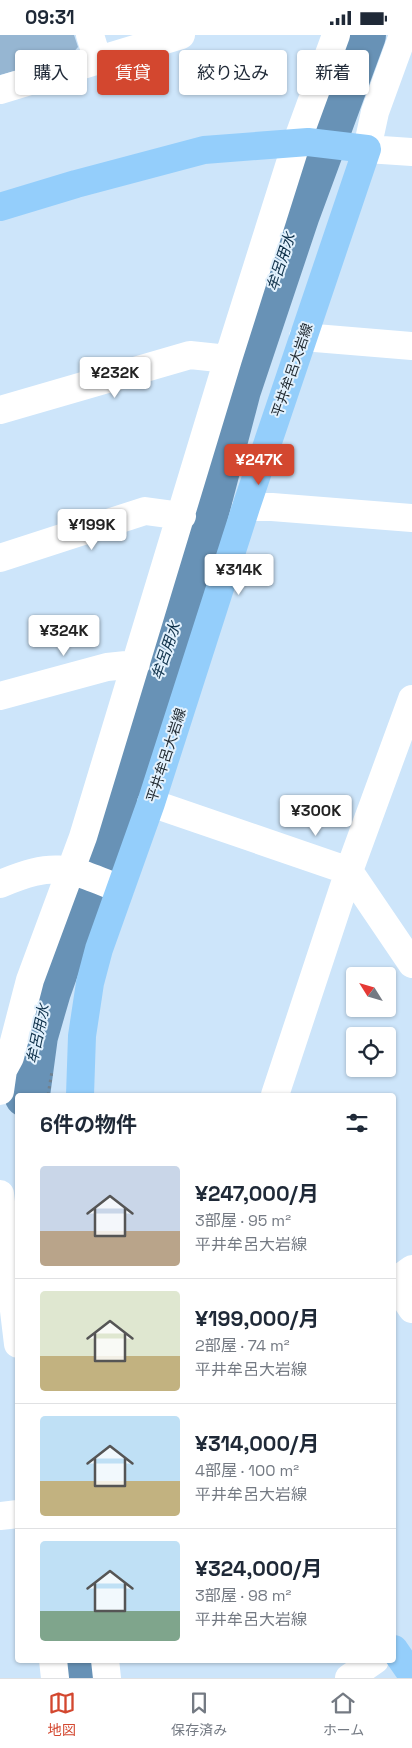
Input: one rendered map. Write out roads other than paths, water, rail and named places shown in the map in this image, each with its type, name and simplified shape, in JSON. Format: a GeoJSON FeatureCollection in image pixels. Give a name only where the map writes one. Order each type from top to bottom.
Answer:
{"type":"FeatureCollection","features":[{"type":"Feature","properties":{"kind":"main road"},"geometry":{"type":"LineString","coordinates":[[0,207],[76,184],[204,150],[302,143],[358,148]]}},
{"type":"Feature","properties":{"kind":"main road","name":"平井牟呂大岩線"},"geometry":{"type":"LineString","coordinates":[[80,1093],[82,1036],[90,983],[92,878],[151,803],[303,337],[358,148]]}},
{"type":"Feature","properties":{"kind":"main road"},"geometry":{"type":"LineString","coordinates":[[396,1652],[412,1675]]}},
{"type":"Feature","properties":{"kind":"street"},"geometry":{"type":"LineString","coordinates":[[90,35],[97,58]]}},
{"type":"Feature","properties":{"kind":"street"},"geometry":{"type":"LineString","coordinates":[[133,50],[181,35]]}},
{"type":"Feature","properties":{"kind":"street"},"geometry":{"type":"LineString","coordinates":[[1,1078],[10,1057],[30,980],[92,878],[136,665],[228,359],[302,143],[336,35]]}},
{"type":"Feature","properties":{"kind":"street"},"geometry":{"type":"LineString","coordinates":[[403,35],[375,112],[358,148],[412,152]]}},
{"type":"Feature","properties":{"kind":"street"},"geometry":{"type":"LineString","coordinates":[[0,90],[97,61]]}},
{"type":"Feature","properties":{"kind":"street"},"geometry":{"type":"LineString","coordinates":[[303,337],[412,345]]}},
{"type":"Feature","properties":{"kind":"street"},"geometry":{"type":"LineString","coordinates":[[0,410],[190,355],[228,359]]}},
{"type":"Feature","properties":{"kind":"street"},"geometry":{"type":"LineString","coordinates":[[246,507],[272,507],[412,519]]}},
{"type":"Feature","properties":{"kind":"street"},"geometry":{"type":"LineString","coordinates":[[0,558],[145,511],[182,516]]}},
{"type":"Feature","properties":{"kind":"street"},"geometry":{"type":"LineString","coordinates":[[0,696],[107,667],[136,665]]}},
{"type":"Feature","properties":{"kind":"street"},"geometry":{"type":"LineString","coordinates":[[276,1093],[349,871],[412,699]]}},
{"type":"Feature","properties":{"kind":"street"},"geometry":{"type":"LineString","coordinates":[[151,803],[349,871],[412,964]]}},
{"type":"Feature","properties":{"kind":"street"},"geometry":{"type":"LineString","coordinates":[[0,885],[39,871],[58,868],[92,878]]}},
{"type":"Feature","properties":{"kind":"street"},"geometry":{"type":"LineString","coordinates":[[0,1194],[15,1319]]}},
{"type":"Feature","properties":{"kind":"street"},"geometry":{"type":"LineString","coordinates":[[396,1281],[412,1269]]}},
{"type":"Feature","properties":{"kind":"street"},"geometry":{"type":"LineString","coordinates":[[396,1285],[412,1309]]}},
{"type":"Feature","properties":{"kind":"street"},"geometry":{"type":"LineString","coordinates":[[0,1516],[15,1514]]}},
{"type":"Feature","properties":{"kind":"street"},"geometry":{"type":"LineString","coordinates":[[53,1663],[55,1678]]}},
{"type":"Feature","properties":{"kind":"street"},"geometry":{"type":"LineString","coordinates":[[105,1663],[107,1678]]}},
{"type":"Feature","properties":{"kind":"street"},"geometry":{"type":"LineString","coordinates":[[349,1678],[371,1663]]}},
{"type":"Feature","properties":{"kind":"waterway","name":"牟呂用水"},"geometry":{"type":"LineString","coordinates":[[27,1093],[35,1036],[48,991],[180,611],[238,390],[297,214],[363,35]]}},
{"type":"Feature","properties":{"kind":"waterway","name":"牟呂用水"},"geometry":{"type":"LineString","coordinates":[[82,1663],[84,1678]]}}]}
